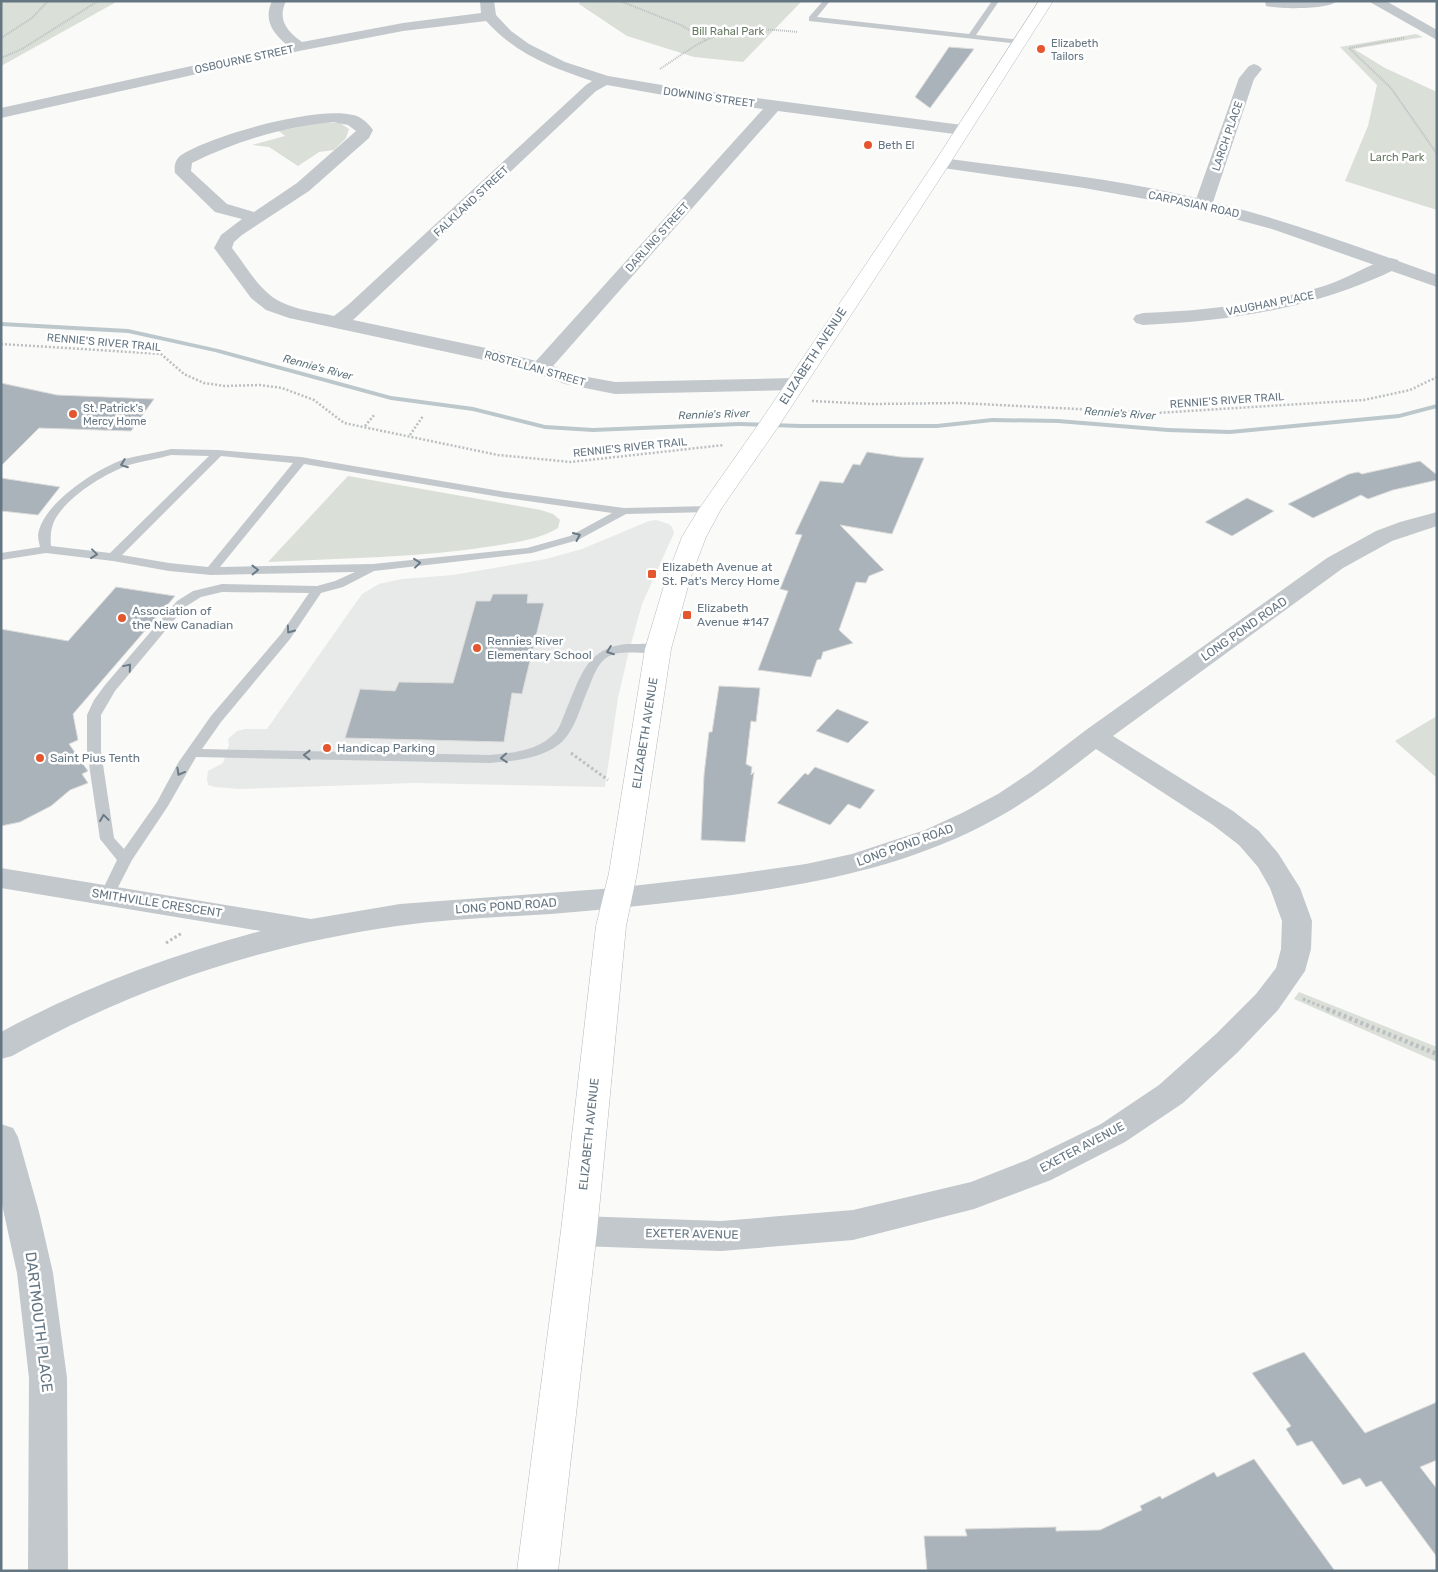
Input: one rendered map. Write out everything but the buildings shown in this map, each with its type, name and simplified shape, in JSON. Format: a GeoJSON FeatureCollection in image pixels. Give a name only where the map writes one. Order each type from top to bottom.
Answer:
{"type":"FeatureCollection","features":[{"type":"Feature","properties":{"kind":"main road","name":"ELIZABETH AVENUE"},"geometry":{"type":"LineString","coordinates":[[537,1571],[579,1231],[611,926],[618,897],[658,649],[678,579],[694,537],[710,508],[778,410],[942,164],[1046,1]]}},
{"type":"Feature","properties":{"kind":"street"},"geometry":{"type":"LineString","coordinates":[[279,1],[273,14],[276,25],[286,38],[299,47]]}},
{"type":"Feature","properties":{"kind":"street"},"geometry":{"type":"LineString","coordinates":[[1271,2],[1296,4],[1330,1]]}},
{"type":"Feature","properties":{"kind":"street"},"geometry":{"type":"LineString","coordinates":[[1375,1],[1435,33]]}},
{"type":"Feature","properties":{"kind":"street","name":"OSBOURNE STREET"},"geometry":{"type":"LineString","coordinates":[[1,113],[299,47],[488,8]]}},
{"type":"Feature","properties":{"kind":"street","name":"DOWNING STREET"},"geometry":{"type":"LineString","coordinates":[[488,8],[506,34],[524,47],[560,65],[605,80],[680,93],[962,130]]}},
{"type":"Feature","properties":{"kind":"street","name":"LARCH PLACE"},"geometry":{"type":"LineString","coordinates":[[1203,205],[1247,78],[1254,69]]}},
{"type":"Feature","properties":{"kind":"street","name":"FALKLAND STREET"},"geometry":{"type":"LineString","coordinates":[[337,323],[355,309],[591,88],[605,80]]}},
{"type":"Feature","properties":{"kind":"street","name":"DARLING STREET"},"geometry":{"type":"LineString","coordinates":[[540,368],[774,106]]}},
{"type":"Feature","properties":{"kind":"street"},"geometry":{"type":"LineString","coordinates":[[334,117],[347,118],[363,125],[366,130],[363,135],[314,178],[256,218],[221,208],[184,173],[182,167],[185,160],[212,146],[227,141],[302,122],[334,117]]}},
{"type":"Feature","properties":{"kind":"street","name":"CARPASIAN ROAD"},"geometry":{"type":"LineString","coordinates":[[942,164],[1116,188],[1203,205],[1276,224],[1437,281]]}},
{"type":"Feature","properties":{"kind":"street","name":"ROSTELLAN STREET"},"geometry":{"type":"LineString","coordinates":[[256,218],[224,243],[223,248],[226,255],[258,294],[273,306],[289,312],[486,354],[540,368],[572,380],[615,388],[795,384]]}},
{"type":"Feature","properties":{"kind":"street","name":"VAUGHAN PLACE"},"geometry":{"type":"LineString","coordinates":[[1143,320],[1198,316],[1284,302],[1343,286],[1365,278],[1392,264]]}},
{"type":"Feature","properties":{"kind":"street","name":"LONG POND ROAD"},"geometry":{"type":"LineString","coordinates":[[313,929],[401,915],[618,897],[812,874],[855,864],[901,850],[953,829],[993,808],[1039,780],[1095,736],[1335,563],[1365,544],[1392,530],[1437,518]]}},
{"type":"Feature","properties":{"kind":"street","name":"EXETER AVENUE"},"geometry":{"type":"LineString","coordinates":[[579,1231],[721,1236],[853,1225],[974,1195],[1039,1170],[1113,1133],[1163,1100],[1228,1043],[1279,988],[1290,972],[1296,949],[1297,921],[1285,888],[1268,860],[1249,838],[1223,818],[1095,736]]}},
{"type":"Feature","properties":{"kind":"street","name":"SMITHVILLE CRESCENT"},"geometry":{"type":"LineString","coordinates":[[1,878],[313,929]]}},
{"type":"Feature","properties":{"kind":"street"},"geometry":{"type":"LineString","coordinates":[[1,1047],[66,1013],[147,978],[255,942],[313,929]]}},
{"type":"Feature","properties":{"kind":"street","name":"DARTMOUTH PLACE"},"geometry":{"type":"LineString","coordinates":[[1,1137],[22,1212],[35,1273],[48,1378],[48,1571]]}},
{"type":"Feature","properties":{"kind":"lane"},"geometry":{"type":"LineString","coordinates":[[827,1],[812,19],[1021,42]]}},
{"type":"Feature","properties":{"kind":"lane"},"geometry":{"type":"LineString","coordinates":[[971,37],[994,4],[985,1]]}},
{"type":"Feature","properties":{"kind":"lane"},"geometry":{"type":"LineString","coordinates":[[46,549],[44,535],[51,516],[69,497],[95,478],[125,463],[171,452],[218,453],[301,460],[506,495],[624,511],[710,508]]}},
{"type":"Feature","properties":{"kind":"lane"},"geometry":{"type":"LineString","coordinates":[[113,557],[218,453]]}},
{"type":"Feature","properties":{"kind":"lane"},"geometry":{"type":"LineString","coordinates":[[210,571],[301,460]]}},
{"type":"Feature","properties":{"kind":"lane"},"geometry":{"type":"LineString","coordinates":[[1,557],[46,549],[113,557],[169,568],[210,571],[373,568],[528,551],[574,538],[624,511]]}},
{"type":"Feature","properties":{"kind":"lane"},"geometry":{"type":"LineString","coordinates":[[125,859],[106,839],[94,751],[94,715],[101,700],[170,617],[188,599],[197,594],[222,588],[317,590],[339,584],[373,568]]}},
{"type":"Feature","properties":{"kind":"lane"},"geometry":{"type":"LineString","coordinates":[[107,895],[125,859],[164,803],[192,753],[216,719],[286,636],[317,590]]}},
{"type":"Feature","properties":{"kind":"lane"},"geometry":{"type":"LineString","coordinates":[[192,753],[518,757],[537,751],[562,734],[595,660],[602,654],[618,648],[658,649]]}},
{"type":"Feature","properties":{"kind":"path"},"geometry":{"type":"LineString","coordinates":[[1,38],[32,18],[48,1]]}},
{"type":"Feature","properties":{"kind":"path"},"geometry":{"type":"LineString","coordinates":[[1,58],[15,52],[98,1]]}},
{"type":"Feature","properties":{"kind":"path"},"geometry":{"type":"LineString","coordinates":[[620,1],[681,25],[706,40]]}},
{"type":"Feature","properties":{"kind":"path"},"geometry":{"type":"LineString","coordinates":[[656,71],[706,40],[718,36],[757,29],[798,32]]}},
{"type":"Feature","properties":{"kind":"path"},"geometry":{"type":"LineString","coordinates":[[1405,38],[1349,48],[1391,88],[1437,154]]}},
{"type":"Feature","properties":{"kind":"path","name":"RENNIE'S RIVER TRAIL"},"geometry":{"type":"LineString","coordinates":[[1,344],[161,354],[170,359],[176,369],[195,381],[213,384],[280,387],[317,401],[330,415],[344,423],[498,454],[571,462],[725,446]]}},
{"type":"Feature","properties":{"kind":"path","name":"RENNIE'S RIVER TRAIL"},"geometry":{"type":"LineString","coordinates":[[811,401],[872,404],[959,403],[1157,413],[1364,400],[1403,392],[1437,377]]}},
{"type":"Feature","properties":{"kind":"path"},"geometry":{"type":"LineString","coordinates":[[364,427],[376,414]]}},
{"type":"Feature","properties":{"kind":"path"},"geometry":{"type":"LineString","coordinates":[[410,435],[423,416]]}},
{"type":"Feature","properties":{"kind":"path"},"geometry":{"type":"LineString","coordinates":[[554,741],[611,782]]}},
{"type":"Feature","properties":{"kind":"path"},"geometry":{"type":"LineString","coordinates":[[1279,988],[1437,1054]]}},
{"type":"Feature","properties":{"kind":"shaded area","name":"Rennies River Elementary School"},"geometry":{"type":"Polygon","coordinates":[[[656,520],[669,524],[674,533],[642,604],[628,655],[618,698],[605,787],[415,783],[240,789],[208,785],[208,771],[223,763],[229,745],[228,739],[237,731],[267,729],[362,594],[379,584],[402,579],[453,575],[546,559],[582,549],[649,521],[656,520]]]}},
{"type":"Feature","properties":{"kind":"green space"},"geometry":{"type":"Polygon","coordinates":[[[1,1],[118,1],[1,66],[1,1]]]}},
{"type":"Feature","properties":{"kind":"green space","name":"Bill Rahal Park"},"geometry":{"type":"Polygon","coordinates":[[[580,1],[802,1],[743,62],[694,57],[627,36],[579,4],[580,1]]]}},
{"type":"Feature","properties":{"kind":"green space","name":"Larch Park"},"geometry":{"type":"Polygon","coordinates":[[[1416,34],[1423,37],[1354,49],[1385,68],[1437,92],[1437,210],[1345,181],[1368,126],[1377,85],[1340,47],[1416,34]]]}},
{"type":"Feature","properties":{"kind":"green space"},"geometry":{"type":"Polygon","coordinates":[[[323,122],[340,123],[349,129],[346,138],[334,150],[319,152],[298,166],[269,147],[252,145],[285,136],[279,131],[323,122]]]}},
{"type":"Feature","properties":{"kind":"green space"},"geometry":{"type":"Polygon","coordinates":[[[348,476],[541,510],[553,514],[560,520],[558,528],[543,535],[493,546],[381,557],[268,562],[348,476]]]}},
{"type":"Feature","properties":{"kind":"green space"},"geometry":{"type":"Polygon","coordinates":[[[1437,716],[1437,778],[1395,741],[1437,716]]]}},
{"type":"Feature","properties":{"kind":"green space"},"geometry":{"type":"Polygon","coordinates":[[[1299,992],[1437,1047],[1437,1062],[1294,999],[1299,992]]]}},
{"type":"Feature","properties":{"kind":"waterway","name":"Rennie's River"},"geometry":{"type":"LineString","coordinates":[[1,324],[128,331],[216,350],[391,398],[473,409],[545,427],[593,430],[739,424],[937,426],[992,420],[1058,421],[1168,430],[1230,432],[1399,416],[1437,406]]}},
{"type":"Feature","properties":{"kind":"place","name":"Elizabeth Tailors"},"geometry":{"type":"Point","coordinates":[1041,49]}},
{"type":"Feature","properties":{"kind":"place","name":"Beth El"},"geometry":{"type":"Point","coordinates":[868,145]}},
{"type":"Feature","properties":{"kind":"place","name":"St. Patrick's Mercy Home"},"geometry":{"type":"Point","coordinates":[73,414]}},
{"type":"Feature","properties":{"kind":"place","name":"Elizabeth Avenue at St. Pat's Mercy Home"},"geometry":{"type":"Point","coordinates":[652,574]}},
{"type":"Feature","properties":{"kind":"place","name":"Elizabeth Avenue #147"},"geometry":{"type":"Point","coordinates":[687,615]}},
{"type":"Feature","properties":{"kind":"place","name":"Association of the New Canadian"},"geometry":{"type":"Point","coordinates":[122,618]}},
{"type":"Feature","properties":{"kind":"place","name":"Rennies River Elementary School"},"geometry":{"type":"Point","coordinates":[477,648]}},
{"type":"Feature","properties":{"kind":"place","name":"Handicap Parking"},"geometry":{"type":"Point","coordinates":[327,748]}},
{"type":"Feature","properties":{"kind":"place","name":"Saint Pius Tenth"},"geometry":{"type":"Point","coordinates":[40,758]}}]}
